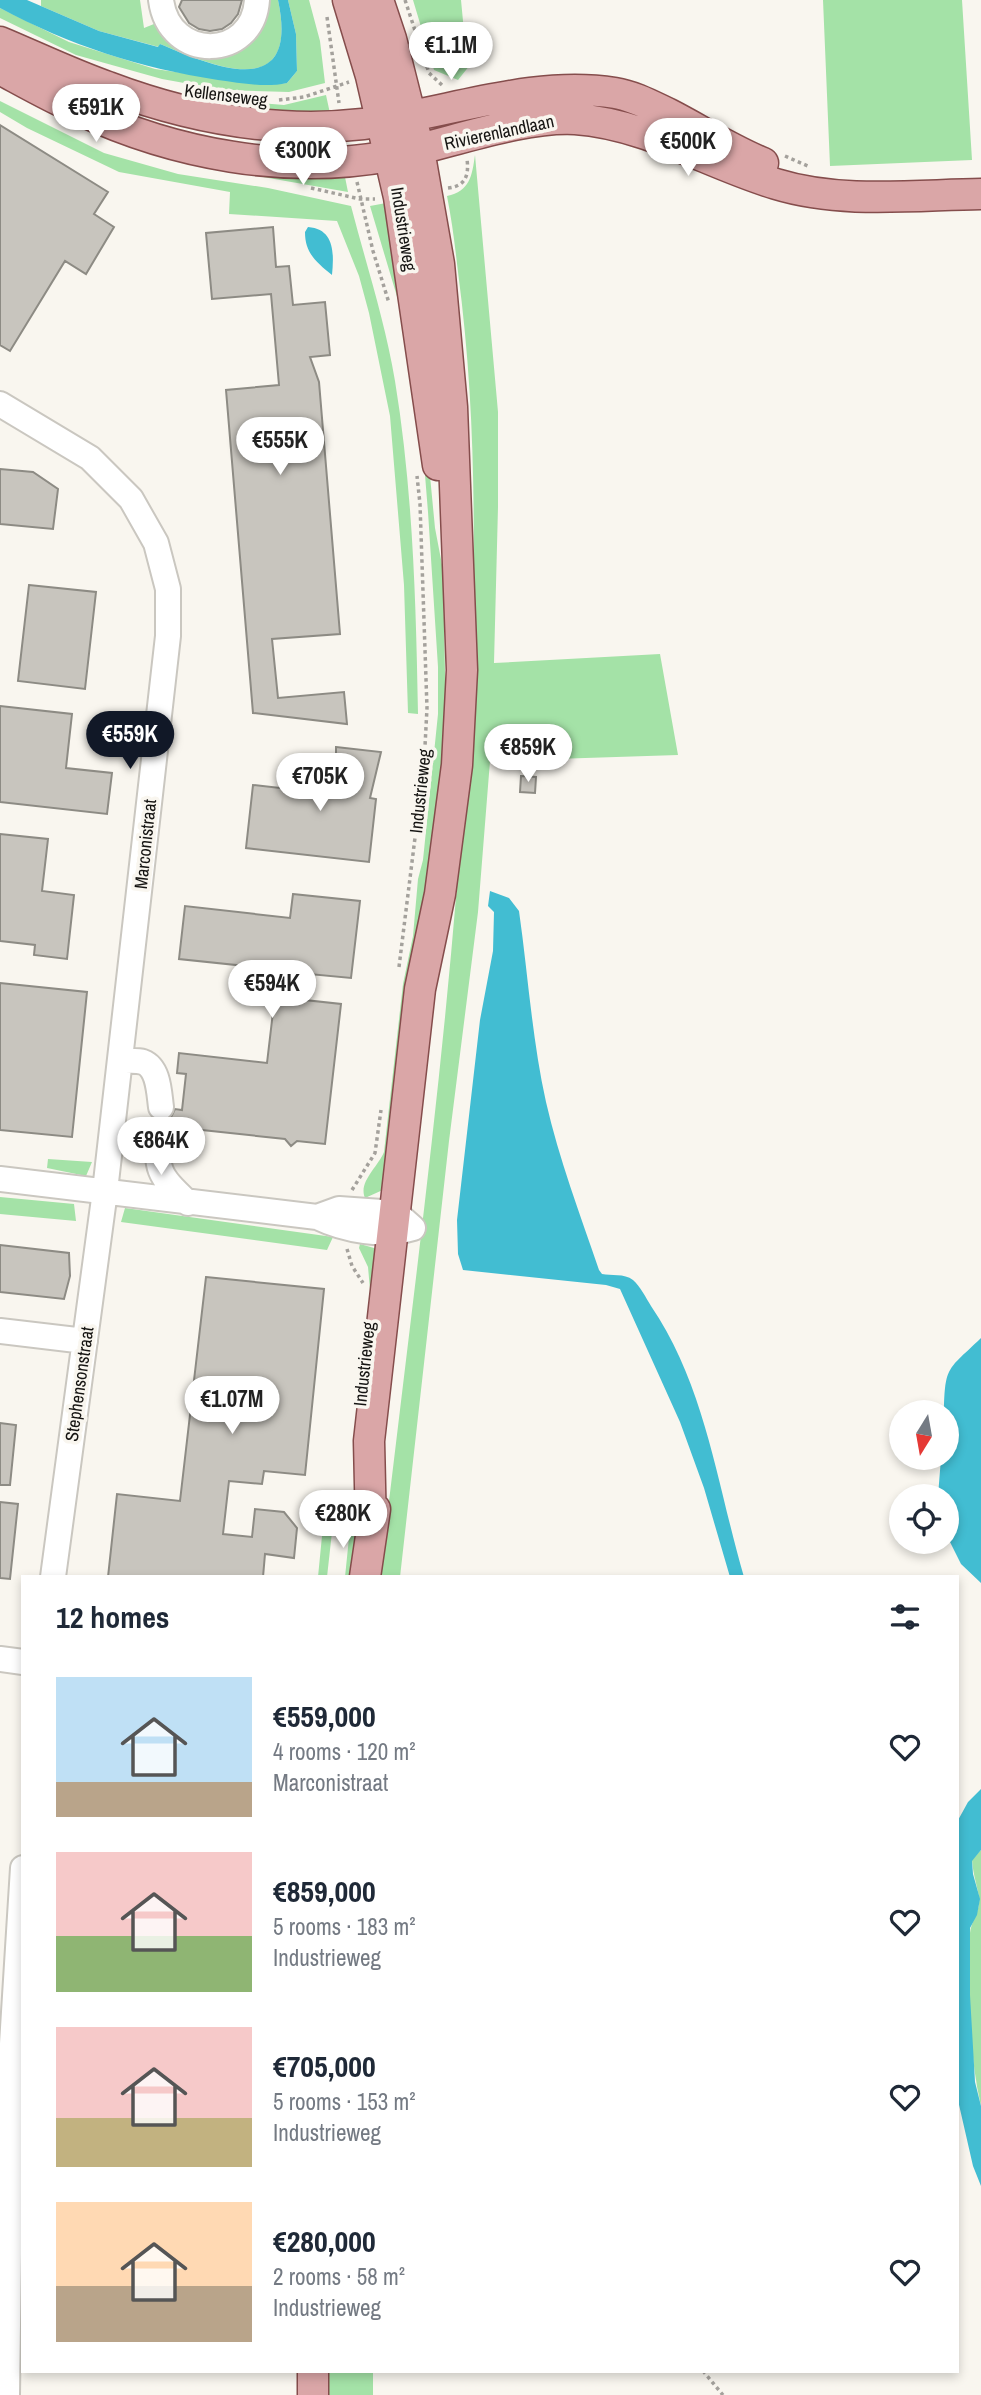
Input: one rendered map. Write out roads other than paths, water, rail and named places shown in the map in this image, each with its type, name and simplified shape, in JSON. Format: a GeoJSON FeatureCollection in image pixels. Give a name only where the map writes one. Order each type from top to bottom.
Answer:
{"type":"FeatureCollection","features":[{"type":"Feature","properties":{"kind":"main road","name":"Industrieweg"},"geometry":{"type":"LineString","coordinates":[[378,0],[391,39],[397,119],[390,156],[406,238],[457,586]]}},
{"type":"Feature","properties":{"kind":"main road","name":"Industrieweg"},"geometry":{"type":"LineString","coordinates":[[337,7],[397,119],[419,150],[439,264],[452,407],[462,670],[457,765],[440,894],[439,991],[369,1441],[359,1526],[365,1575]]}},
{"type":"Feature","properties":{"kind":"main road","name":"Kellenseweg"},"geometry":{"type":"LineString","coordinates":[[0,42],[108,88],[185,112],[254,125],[281,127],[343,126],[397,119]]}},
{"type":"Feature","properties":{"kind":"main road"},"geometry":{"type":"LineString","coordinates":[[0,69],[80,111],[166,142],[243,158],[289,162],[352,161],[390,156]]}},
{"type":"Feature","properties":{"kind":"main road","name":"Rivierenlandlaan"},"geometry":{"type":"LineString","coordinates":[[397,119],[501,98],[564,89],[618,93],[642,101],[761,162],[800,177],[862,195]]}},
{"type":"Feature","properties":{"kind":"main road","name":"Rivierenlandlaan"},"geometry":{"type":"LineString","coordinates":[[390,156],[529,123],[557,119],[592,121],[649,135],[777,185],[820,194],[981,194]]}},
{"type":"Feature","properties":{"kind":"main road"},"geometry":{"type":"LineString","coordinates":[[313,2373],[313,2395]]}},
{"type":"Feature","properties":{"kind":"street"},"geometry":{"type":"LineString","coordinates":[[161,0],[167,23],[175,32],[184,40],[206,47],[218,46],[239,36],[253,18],[257,0]]}},
{"type":"Feature","properties":{"kind":"street","name":"Marconistraat"},"geometry":{"type":"LineString","coordinates":[[0,404],[90,458],[131,499],[156,543],[168,589],[168,636],[105,1191]]}},
{"type":"Feature","properties":{"kind":"street"},"geometry":{"type":"LineString","coordinates":[[120,1061],[143,1062],[152,1068],[160,1118],[157,1155],[159,1171],[167,1183],[188,1203]]}},
{"type":"Feature","properties":{"kind":"street"},"geometry":{"type":"LineString","coordinates":[[0,1179],[317,1217],[336,1226],[348,1218],[401,1225]]}},
{"type":"Feature","properties":{"kind":"street","name":"Stephensonstraat"},"geometry":{"type":"LineString","coordinates":[[53,1575],[105,1191]]}},
{"type":"Feature","properties":{"kind":"street"},"geometry":{"type":"LineString","coordinates":[[0,1331],[85,1341]]}},
{"type":"Feature","properties":{"kind":"street"},"geometry":{"type":"LineString","coordinates":[[0,1659],[21,1662]]}},
{"type":"Feature","properties":{"kind":"street"},"geometry":{"type":"LineString","coordinates":[[7,2395],[21,1927]]}},
{"type":"Feature","properties":{"kind":"water"},"geometry":{"type":"Polygon","coordinates":[[[0,0],[27,0],[99,31],[158,47],[160,44],[227,67],[247,69],[265,65],[276,54],[281,32],[278,0],[288,0],[296,34],[297,71],[287,83],[262,85],[161,69],[133,62],[52,33],[0,8],[0,0]]]}},
{"type":"Feature","properties":{"kind":"water"},"geometry":{"type":"Polygon","coordinates":[[[308,227],[323,232],[331,244],[332,275],[309,251],[305,232],[308,227]]]}},
{"type":"Feature","properties":{"kind":"water"},"geometry":{"type":"Polygon","coordinates":[[[490,891],[509,898],[519,911],[541,1078],[563,1165],[599,1270],[602,1274],[629,1278],[638,1285],[670,1337],[685,1370],[708,1437],[743,1575],[729,1575],[704,1488],[680,1422],[620,1289],[606,1285],[463,1270],[458,1254],[457,1220],[480,1020],[493,951],[494,912],[488,906],[490,891]]]}},
{"type":"Feature","properties":{"kind":"water"},"geometry":{"type":"Polygon","coordinates":[[[981,1338],[981,1583],[961,1564],[956,1554],[959,1554],[959,1484],[939,1484],[940,1470],[959,1470],[959,1400],[945,1400],[947,1376],[955,1363],[981,1338]]]}},
{"type":"Feature","properties":{"kind":"water"},"geometry":{"type":"Polygon","coordinates":[[[981,1789],[981,1850],[972,1861],[980,1899],[977,1915],[970,1928],[970,1995],[975,2082],[981,2106],[981,2186],[973,2166],[959,2105],[959,1818],[968,1802],[981,1789]]]}}]}
